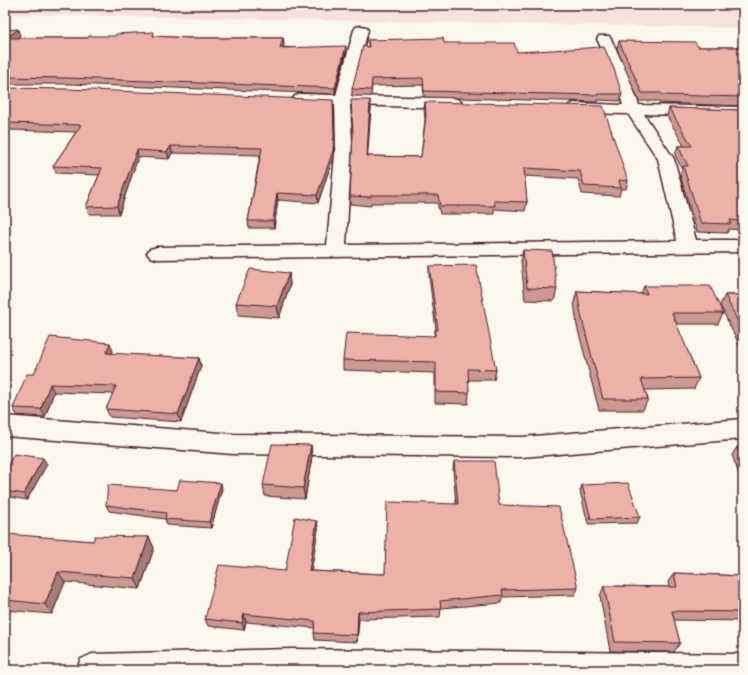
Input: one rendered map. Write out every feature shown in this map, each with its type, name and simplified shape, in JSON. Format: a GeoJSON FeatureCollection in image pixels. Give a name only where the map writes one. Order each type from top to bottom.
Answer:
{"type":"FeatureCollection","features":[{"type":"Feature","properties":{"kind":"street"},"geometry":{"type":"LineString","coordinates":[[336,251],[344,142],[342,100],[361,30]]}},
{"type":"Feature","properties":{"kind":"street"},"geometry":{"type":"LineString","coordinates":[[604,39],[621,75],[633,110],[666,160],[688,246]]}},
{"type":"Feature","properties":{"kind":"street"},"geometry":{"type":"LineString","coordinates":[[287,99],[465,104]]}},
{"type":"Feature","properties":{"kind":"street"},"geometry":{"type":"LineString","coordinates":[[557,107],[743,112]]}},
{"type":"Feature","properties":{"kind":"street"},"geometry":{"type":"LineString","coordinates":[[157,253],[743,246]]}},
{"type":"Feature","properties":{"kind":"street"},"geometry":{"type":"LineString","coordinates":[[5,426],[233,444],[522,447],[730,429],[743,430]]}},
{"type":"Feature","properties":{"kind":"street"},"geometry":{"type":"LineString","coordinates":[[92,670],[292,665],[743,670]]}},
{"type":"Feature","properties":{"kind":"shaded area"},"geometry":{"type":"Polygon","coordinates":[[[5,5],[743,5],[743,28],[5,14],[5,5]]]}},
{"type":"Feature","properties":{"kind":"building"},"geometry":{"type":"Polygon","coordinates":[[[18,29],[7,38],[88,38],[89,36],[115,36],[116,34],[154,32],[153,36],[190,38],[283,38],[280,48],[346,46],[335,88],[5,77],[5,30],[18,29]]]}},
{"type":"Feature","properties":{"kind":"building"},"geometry":{"type":"Polygon","coordinates":[[[443,38],[444,43],[514,43],[517,52],[604,47],[614,69],[622,94],[598,95],[424,91],[423,78],[372,79],[371,90],[352,89],[363,46],[369,47],[368,40],[443,38]]]}},
{"type":"Feature","properties":{"kind":"building"},"geometry":{"type":"Polygon","coordinates":[[[619,41],[695,42],[698,47],[743,47],[743,97],[662,95],[661,93],[642,93],[619,41]]]}},
{"type":"Feature","properties":{"kind":"building"},"geometry":{"type":"Polygon","coordinates":[[[5,88],[67,89],[333,100],[333,151],[317,195],[277,193],[273,221],[248,221],[262,148],[171,146],[167,152],[137,150],[117,206],[86,207],[102,168],[53,166],[81,125],[7,123],[5,125],[5,88]]]}},
{"type":"Feature","properties":{"kind":"building"},"geometry":{"type":"Polygon","coordinates":[[[351,100],[370,100],[367,156],[421,157],[426,115],[425,102],[603,106],[628,181],[619,180],[621,188],[584,186],[580,171],[524,168],[527,202],[494,201],[495,206],[440,206],[438,195],[371,195],[371,197],[350,196],[353,134],[351,100]]]}},
{"type":"Feature","properties":{"kind":"building"},"geometry":{"type":"Polygon","coordinates":[[[669,108],[743,110],[743,221],[730,220],[731,224],[701,223],[683,166],[688,166],[678,146],[692,146],[669,108]]]}},
{"type":"Feature","properties":{"kind":"building"},"geometry":{"type":"Polygon","coordinates":[[[523,250],[552,251],[557,289],[527,288],[523,250]]]}},
{"type":"Feature","properties":{"kind":"building"},"geometry":{"type":"Polygon","coordinates":[[[476,265],[496,370],[468,369],[469,393],[436,392],[436,362],[343,360],[346,333],[435,336],[435,330],[438,330],[429,266],[476,265]]]}},
{"type":"Feature","properties":{"kind":"building"},"geometry":{"type":"Polygon","coordinates":[[[250,269],[289,273],[277,306],[236,303],[250,269]]]}},
{"type":"Feature","properties":{"kind":"building"},"geometry":{"type":"Polygon","coordinates":[[[644,286],[710,286],[723,313],[672,313],[699,378],[641,379],[648,399],[603,399],[581,315],[577,291],[647,294],[644,286]]]}},
{"type":"Feature","properties":{"kind":"building"},"geometry":{"type":"Polygon","coordinates":[[[725,295],[743,295],[743,332],[725,295]]]}},
{"type":"Feature","properties":{"kind":"building"},"geometry":{"type":"Polygon","coordinates":[[[50,337],[110,343],[106,353],[199,358],[178,414],[106,409],[116,386],[50,384],[41,409],[13,408],[27,374],[34,374],[50,337]]]}},
{"type":"Feature","properties":{"kind":"building"},"geometry":{"type":"Polygon","coordinates":[[[272,444],[311,445],[303,488],[263,485],[272,444]]]}},
{"type":"Feature","properties":{"kind":"building"},"geometry":{"type":"Polygon","coordinates":[[[737,447],[743,447],[743,462],[737,447]]]}},
{"type":"Feature","properties":{"kind":"building"},"geometry":{"type":"Polygon","coordinates":[[[14,454],[43,458],[24,494],[5,491],[5,470],[14,454]]]}},
{"type":"Feature","properties":{"kind":"building"},"geometry":{"type":"Polygon","coordinates":[[[454,461],[494,461],[499,505],[559,507],[578,588],[502,590],[503,595],[440,601],[441,609],[358,612],[357,635],[314,633],[315,621],[244,614],[242,623],[205,619],[219,565],[285,571],[295,517],[317,521],[309,571],[385,574],[387,502],[458,504],[454,461]]]}},
{"type":"Feature","properties":{"kind":"building"},"geometry":{"type":"Polygon","coordinates":[[[180,480],[221,483],[209,522],[165,519],[166,513],[106,505],[108,485],[177,490],[180,480]]]}},
{"type":"Feature","properties":{"kind":"building"},"geometry":{"type":"Polygon","coordinates":[[[628,483],[640,517],[591,519],[582,485],[628,483]]]}},
{"type":"Feature","properties":{"kind":"building"},"geometry":{"type":"Polygon","coordinates":[[[5,533],[93,541],[95,536],[149,537],[135,578],[58,572],[45,604],[5,600],[5,533]]]}},
{"type":"Feature","properties":{"kind":"building"},"geometry":{"type":"Polygon","coordinates":[[[674,573],[743,576],[743,612],[672,611],[680,643],[615,642],[604,586],[677,587],[674,573]]]}}]}
